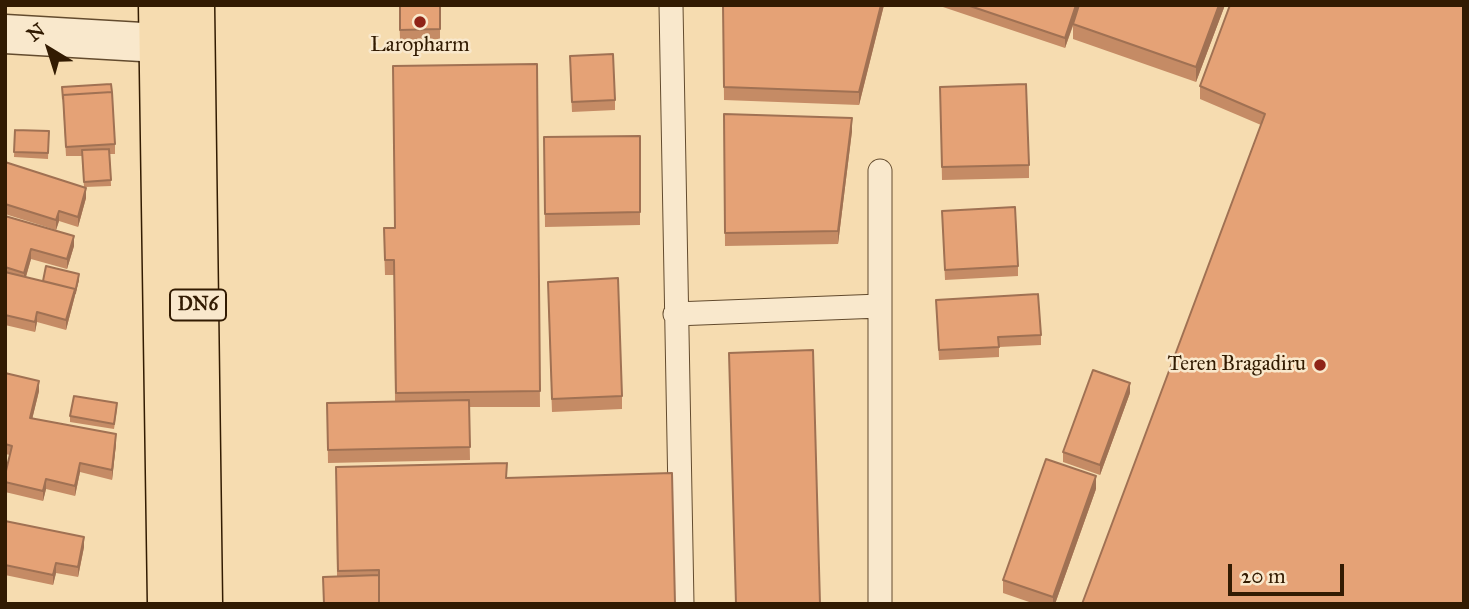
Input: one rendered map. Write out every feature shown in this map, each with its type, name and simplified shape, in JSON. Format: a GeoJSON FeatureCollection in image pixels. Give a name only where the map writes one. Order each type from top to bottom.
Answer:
{"type":"FeatureCollection","features":[{"type":"Feature","properties":{"kind":"highway","name":"DN6"},"geometry":{"type":"LineString","coordinates":[[158,5],[167,604]]}},
{"type":"Feature","properties":{"kind":"highway","name":"DN6"},"geometry":{"type":"LineString","coordinates":[[195,5],[203,604]]}},
{"type":"Feature","properties":{"kind":"street"},"geometry":{"type":"LineString","coordinates":[[5,34],[159,43]]}},
{"type":"Feature","properties":{"kind":"lane"},"geometry":{"type":"LineString","coordinates":[[671,5],[682,604]]}},
{"type":"Feature","properties":{"kind":"lane"},"geometry":{"type":"LineString","coordinates":[[880,171],[880,604]]}},
{"type":"Feature","properties":{"kind":"lane"},"geometry":{"type":"LineString","coordinates":[[675,314],[880,306]]}},
{"type":"Feature","properties":{"kind":"building","name":"Laropharm"},"geometry":{"type":"Polygon","coordinates":[[[400,5],[440,5],[440,29],[400,30],[400,5]]]}},
{"type":"Feature","properties":{"kind":"building"},"geometry":{"type":"Polygon","coordinates":[[[723,5],[881,5],[859,92],[724,87],[723,5]]]}},
{"type":"Feature","properties":{"kind":"building"},"geometry":{"type":"Polygon","coordinates":[[[967,5],[1076,5],[1065,38],[967,5]]]}},
{"type":"Feature","properties":{"kind":"building"},"geometry":{"type":"Polygon","coordinates":[[[1079,5],[1219,5],[1196,67],[1073,24],[1079,5]]]}},
{"type":"Feature","properties":{"kind":"building","name":"Teren Bragadiru"},"geometry":{"type":"Polygon","coordinates":[[[1230,5],[1464,5],[1464,604],[1082,604],[1265,114],[1200,86],[1230,5]]]}},
{"type":"Feature","properties":{"kind":"building"},"geometry":{"type":"Polygon","coordinates":[[[613,54],[615,100],[572,102],[570,56],[613,54]]]}},
{"type":"Feature","properties":{"kind":"building"},"geometry":{"type":"Polygon","coordinates":[[[537,64],[540,391],[396,393],[394,260],[385,260],[384,228],[395,228],[393,66],[537,64]]]}},
{"type":"Feature","properties":{"kind":"building"},"geometry":{"type":"Polygon","coordinates":[[[111,84],[112,92],[63,95],[63,99],[62,87],[111,84]]]}},
{"type":"Feature","properties":{"kind":"building"},"geometry":{"type":"Polygon","coordinates":[[[1026,84],[1029,165],[942,167],[940,87],[1026,84]]]}},
{"type":"Feature","properties":{"kind":"building"},"geometry":{"type":"Polygon","coordinates":[[[112,92],[115,144],[66,147],[63,95],[112,92]]]}},
{"type":"Feature","properties":{"kind":"building"},"geometry":{"type":"Polygon","coordinates":[[[724,114],[852,118],[838,231],[725,233],[724,114]]]}},
{"type":"Feature","properties":{"kind":"building"},"geometry":{"type":"Polygon","coordinates":[[[15,130],[49,131],[48,153],[14,152],[15,130]]]}},
{"type":"Feature","properties":{"kind":"building"},"geometry":{"type":"Polygon","coordinates":[[[640,136],[640,212],[545,214],[544,137],[640,136]]]}},
{"type":"Feature","properties":{"kind":"building"},"geometry":{"type":"Polygon","coordinates":[[[109,149],[111,180],[84,182],[82,150],[109,149]]]}},
{"type":"Feature","properties":{"kind":"building"},"geometry":{"type":"Polygon","coordinates":[[[5,162],[86,188],[78,217],[59,211],[56,220],[5,204],[5,162]]]}},
{"type":"Feature","properties":{"kind":"building"},"geometry":{"type":"Polygon","coordinates":[[[1015,207],[1018,266],[945,270],[942,211],[1015,207]]]}},
{"type":"Feature","properties":{"kind":"building"},"geometry":{"type":"Polygon","coordinates":[[[5,216],[74,236],[67,259],[31,249],[24,273],[5,267],[5,216]]]}},
{"type":"Feature","properties":{"kind":"building"},"geometry":{"type":"Polygon","coordinates":[[[46,266],[79,274],[75,293],[75,289],[43,281],[46,266]]]}},
{"type":"Feature","properties":{"kind":"building"},"geometry":{"type":"Polygon","coordinates":[[[5,272],[75,289],[66,320],[37,312],[35,322],[5,315],[5,272]]]}},
{"type":"Feature","properties":{"kind":"building"},"geometry":{"type":"Polygon","coordinates":[[[618,278],[622,396],[552,399],[548,282],[618,278]]]}},
{"type":"Feature","properties":{"kind":"building"},"geometry":{"type":"Polygon","coordinates":[[[1038,294],[1041,335],[998,337],[999,347],[939,350],[936,300],[1038,294]]]}},
{"type":"Feature","properties":{"kind":"building"},"geometry":{"type":"Polygon","coordinates":[[[813,350],[820,604],[736,604],[729,353],[813,350]]]}},
{"type":"Feature","properties":{"kind":"building"},"geometry":{"type":"Polygon","coordinates":[[[1093,370],[1130,383],[1100,465],[1063,452],[1093,370]]]}},
{"type":"Feature","properties":{"kind":"building"},"geometry":{"type":"Polygon","coordinates":[[[5,373],[39,381],[30,418],[116,434],[112,470],[80,463],[75,486],[46,479],[43,491],[5,482],[12,446],[5,444],[5,373]]]}},
{"type":"Feature","properties":{"kind":"building"},"geometry":{"type":"Polygon","coordinates":[[[74,396],[117,403],[114,424],[70,416],[74,396]]]}},
{"type":"Feature","properties":{"kind":"building"},"geometry":{"type":"Polygon","coordinates":[[[469,400],[470,447],[328,450],[327,403],[469,400]]]}},
{"type":"Feature","properties":{"kind":"building"},"geometry":{"type":"Polygon","coordinates":[[[1046,459],[1096,476],[1053,597],[1003,580],[1046,459]]]}},
{"type":"Feature","properties":{"kind":"building"},"geometry":{"type":"Polygon","coordinates":[[[507,463],[506,478],[672,473],[675,604],[379,604],[379,570],[338,571],[336,467],[507,463]]]}},
{"type":"Feature","properties":{"kind":"building"},"geometry":{"type":"Polygon","coordinates":[[[5,521],[84,537],[78,567],[56,563],[53,575],[5,565],[5,521]]]}},
{"type":"Feature","properties":{"kind":"building"},"geometry":{"type":"Polygon","coordinates":[[[379,575],[379,604],[324,604],[323,577],[379,575]]]}},
{"type":"Feature","properties":{"kind":"place","name":"Laropharm"},"geometry":{"type":"Point","coordinates":[420,22]}},
{"type":"Feature","properties":{"kind":"place","name":"Teren Bragadiru"},"geometry":{"type":"Point","coordinates":[1320,365]}}]}
